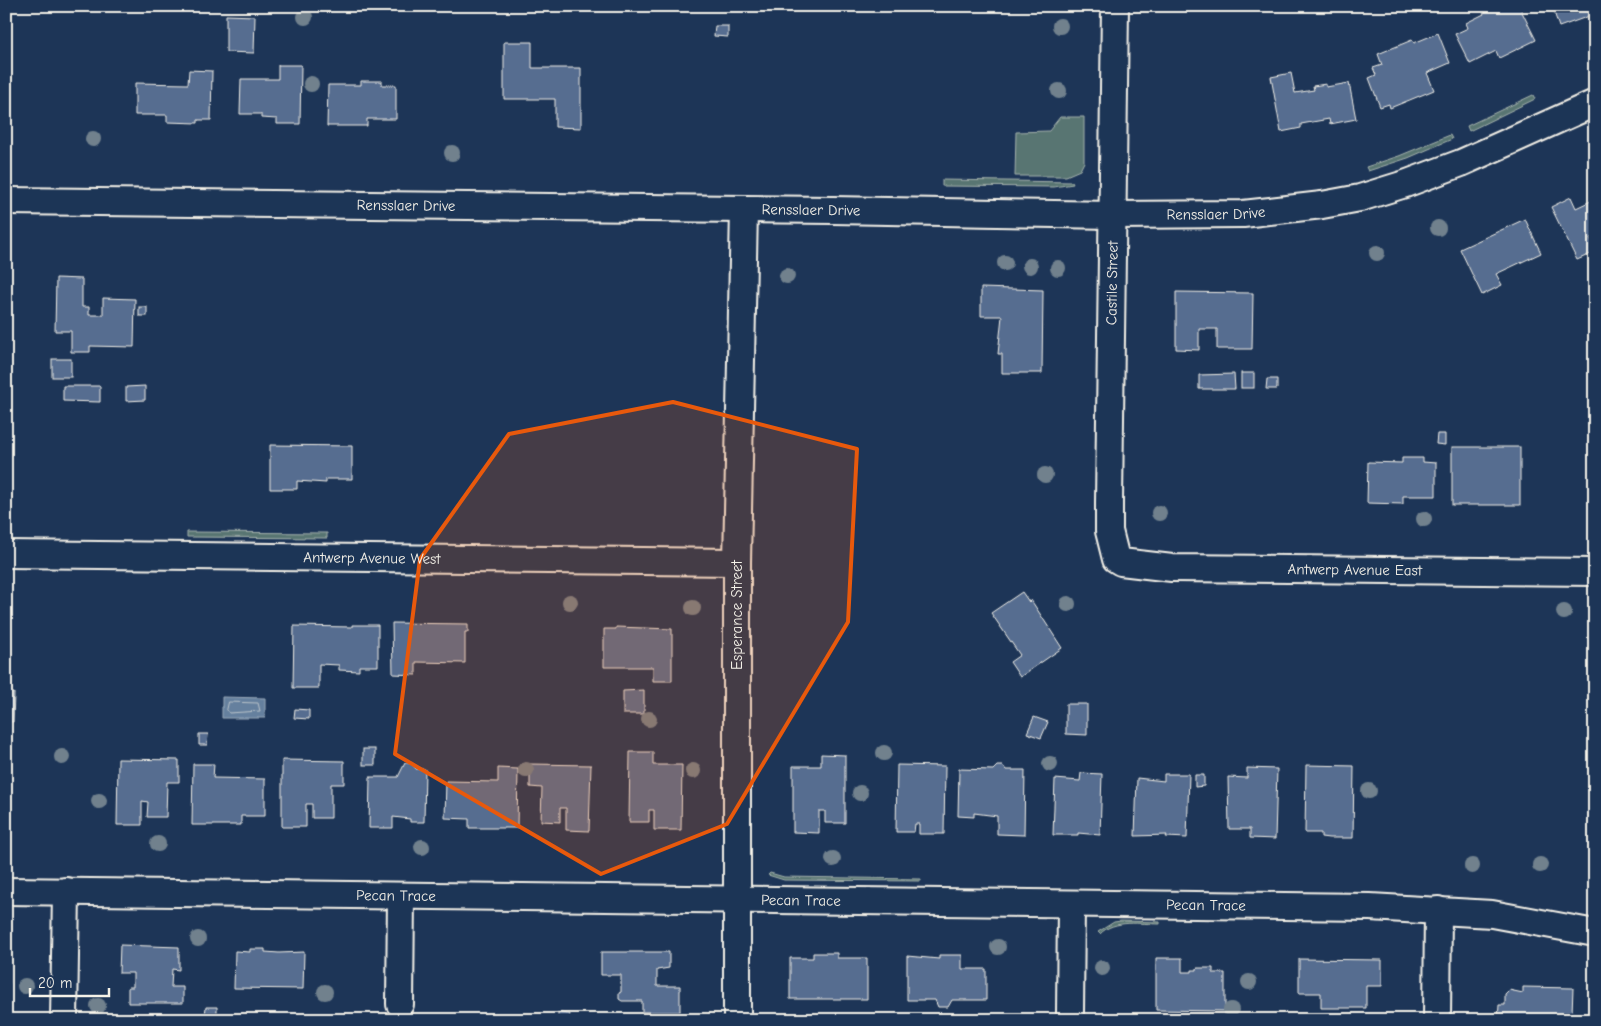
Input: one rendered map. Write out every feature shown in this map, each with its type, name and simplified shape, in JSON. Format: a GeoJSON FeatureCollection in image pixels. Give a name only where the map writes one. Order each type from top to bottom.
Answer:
{"type":"FeatureCollection","features":[{"type":"Feature","properties":{"kind":"street","name":"Castile Street"},"geometry":{"type":"LineString","coordinates":[[1115,6],[1109,531],[1116,559]]}},
{"type":"Feature","properties":{"kind":"street","name":"Rensslaer Drive"},"geometry":{"type":"LineString","coordinates":[[6,202],[744,209],[1113,215],[1243,214],[1282,211],[1360,198],[1425,177],[1595,103]]}},
{"type":"Feature","properties":{"kind":"street","name":"Esperance Street"},"geometry":{"type":"LineString","coordinates":[[737,1020],[738,562],[744,209]]}},
{"type":"Feature","properties":{"kind":"street","name":"Antwerp Avenue West"},"geometry":{"type":"LineString","coordinates":[[6,554],[738,562]]}},
{"type":"Feature","properties":{"kind":"street","name":"Antwerp Avenue East"},"geometry":{"type":"LineString","coordinates":[[1116,559],[1121,562],[1180,568],[1595,572]]}},
{"type":"Feature","properties":{"kind":"street","name":"Pecan Trace"},"geometry":{"type":"LineString","coordinates":[[6,891],[1438,910],[1526,919],[1595,933]]}},
{"type":"Feature","properties":{"kind":"street"},"geometry":{"type":"LineString","coordinates":[[64,1020],[66,891]]}},
{"type":"Feature","properties":{"kind":"street"},"geometry":{"type":"LineString","coordinates":[[400,1004],[401,896]]}},
{"type":"Feature","properties":{"kind":"street"},"geometry":{"type":"LineString","coordinates":[[1070,1013],[1072,904]]}},
{"type":"Feature","properties":{"kind":"street"},"geometry":{"type":"LineString","coordinates":[[1437,1020],[1438,910]]}},
{"type":"Feature","properties":{"kind":"highlighted area"},"geometry":{"type":"Polygon","coordinates":[[[673,402],[857,449],[848,622],[727,824],[601,874],[395,754],[420,559],[509,434],[673,402]]]}},
{"type":"Feature","properties":{"kind":"green space"},"geometry":{"type":"Polygon","coordinates":[[[1533,95],[1535,99],[1469,131],[1467,126],[1533,95]]]}},
{"type":"Feature","properties":{"kind":"green space"},"geometry":{"type":"Polygon","coordinates":[[[1060,117],[1084,117],[1084,162],[1080,170],[1066,176],[1015,176],[1016,132],[1049,131],[1060,117]]]}},
{"type":"Feature","properties":{"kind":"green space"},"geometry":{"type":"Polygon","coordinates":[[[1450,135],[1452,139],[1408,158],[1368,171],[1366,167],[1399,156],[1450,135]]]}},
{"type":"Feature","properties":{"kind":"green space"},"geometry":{"type":"Polygon","coordinates":[[[942,180],[1072,182],[1073,184],[1054,187],[942,186],[942,180]]]}},
{"type":"Feature","properties":{"kind":"green space"},"geometry":{"type":"Polygon","coordinates":[[[187,532],[327,533],[327,538],[187,537],[187,532]]]}},
{"type":"Feature","properties":{"kind":"green space"},"geometry":{"type":"Polygon","coordinates":[[[770,873],[784,877],[921,879],[921,881],[784,880],[768,875],[770,873]]]}},
{"type":"Feature","properties":{"kind":"green space"},"geometry":{"type":"Polygon","coordinates":[[[1114,922],[1160,922],[1160,924],[1120,924],[1106,929],[1100,934],[1098,932],[1114,922]]]}},
{"type":"Feature","properties":{"kind":"water"},"geometry":{"type":"Polygon","coordinates":[[[222,697],[265,698],[265,718],[222,718],[222,697]]]}},
{"type":"Feature","properties":{"kind":"building"},"geometry":{"type":"Polygon","coordinates":[[[1480,6],[1519,6],[1536,40],[1499,58],[1496,51],[1470,64],[1455,34],[1468,28],[1466,23],[1484,14],[1480,6]]]}},
{"type":"Feature","properties":{"kind":"building"},"geometry":{"type":"Polygon","coordinates":[[[1552,6],[1595,6],[1595,14],[1559,27],[1552,6]]]}},
{"type":"Feature","properties":{"kind":"building"},"geometry":{"type":"Polygon","coordinates":[[[226,15],[255,16],[254,53],[226,52],[226,15]]]}},
{"type":"Feature","properties":{"kind":"building"},"geometry":{"type":"Polygon","coordinates":[[[715,26],[728,26],[728,37],[714,36],[715,26]]]}},
{"type":"Feature","properties":{"kind":"building"},"geometry":{"type":"Polygon","coordinates":[[[1438,33],[1450,63],[1427,73],[1434,90],[1390,108],[1389,104],[1380,107],[1369,78],[1376,75],[1373,68],[1382,65],[1378,54],[1412,40],[1414,43],[1438,33]]]}},
{"type":"Feature","properties":{"kind":"building"},"geometry":{"type":"Polygon","coordinates":[[[504,42],[532,42],[532,68],[581,68],[581,128],[555,127],[555,99],[504,99],[504,42]]]}},
{"type":"Feature","properties":{"kind":"building"},"geometry":{"type":"Polygon","coordinates":[[[278,65],[301,65],[300,124],[277,124],[277,119],[261,118],[261,114],[240,114],[241,79],[278,79],[278,65]]]}},
{"type":"Feature","properties":{"kind":"building"},"geometry":{"type":"Polygon","coordinates":[[[189,70],[212,71],[211,120],[198,120],[198,123],[167,122],[167,115],[135,115],[135,83],[188,84],[189,70]]]}},
{"type":"Feature","properties":{"kind":"building"},"geometry":{"type":"Polygon","coordinates":[[[1291,73],[1295,93],[1314,90],[1313,86],[1326,84],[1326,87],[1349,83],[1356,119],[1330,124],[1329,119],[1301,124],[1301,128],[1281,132],[1271,77],[1291,73]]]}},
{"type":"Feature","properties":{"kind":"building"},"geometry":{"type":"Polygon","coordinates":[[[361,81],[382,81],[382,85],[396,85],[396,119],[367,119],[367,126],[327,126],[328,85],[361,85],[361,81]]]}},
{"type":"Feature","properties":{"kind":"building"},"geometry":{"type":"Polygon","coordinates":[[[1571,197],[1576,208],[1595,199],[1595,236],[1590,238],[1595,252],[1577,260],[1551,207],[1571,197]]]}},
{"type":"Feature","properties":{"kind":"building"},"geometry":{"type":"Polygon","coordinates":[[[1525,219],[1541,253],[1496,274],[1502,285],[1482,295],[1460,249],[1525,219]]]}},
{"type":"Feature","properties":{"kind":"building"},"geometry":{"type":"Polygon","coordinates":[[[56,278],[82,279],[82,307],[89,307],[89,315],[103,315],[103,298],[135,299],[134,347],[90,346],[90,352],[71,352],[71,331],[55,331],[56,278]]]}},
{"type":"Feature","properties":{"kind":"building"},"geometry":{"type":"Polygon","coordinates":[[[981,288],[1043,290],[1042,373],[1002,373],[1002,354],[998,354],[1002,316],[981,316],[981,288]]]}},
{"type":"Feature","properties":{"kind":"building"},"geometry":{"type":"Polygon","coordinates":[[[1176,292],[1253,293],[1252,349],[1217,349],[1217,329],[1199,329],[1199,350],[1176,349],[1176,292]]]}},
{"type":"Feature","properties":{"kind":"building"},"geometry":{"type":"Polygon","coordinates":[[[139,307],[147,307],[147,316],[139,316],[139,307]]]}},
{"type":"Feature","properties":{"kind":"building"},"geometry":{"type":"Polygon","coordinates":[[[52,359],[71,359],[71,377],[52,377],[52,359]]]}},
{"type":"Feature","properties":{"kind":"building"},"geometry":{"type":"Polygon","coordinates":[[[1241,373],[1254,373],[1254,388],[1241,388],[1241,373]]]}},
{"type":"Feature","properties":{"kind":"building"},"geometry":{"type":"Polygon","coordinates":[[[1234,374],[1235,389],[1199,389],[1199,375],[1234,374]]]}},
{"type":"Feature","properties":{"kind":"building"},"geometry":{"type":"Polygon","coordinates":[[[1267,379],[1277,379],[1277,389],[1266,389],[1267,379]]]}},
{"type":"Feature","properties":{"kind":"building"},"geometry":{"type":"Polygon","coordinates":[[[63,386],[100,386],[100,402],[63,401],[63,386]]]}},
{"type":"Feature","properties":{"kind":"building"},"geometry":{"type":"Polygon","coordinates":[[[145,386],[145,400],[126,401],[126,387],[145,386]]]}},
{"type":"Feature","properties":{"kind":"building"},"geometry":{"type":"Polygon","coordinates":[[[1437,434],[1445,434],[1445,445],[1436,444],[1437,434]]]}},
{"type":"Feature","properties":{"kind":"building"},"geometry":{"type":"Polygon","coordinates":[[[270,445],[352,446],[352,479],[326,479],[326,483],[297,481],[297,489],[270,489],[270,445]]]}},
{"type":"Feature","properties":{"kind":"building"},"geometry":{"type":"Polygon","coordinates":[[[1452,447],[1520,447],[1520,505],[1452,505],[1452,447]]]}},
{"type":"Feature","properties":{"kind":"building"},"geometry":{"type":"Polygon","coordinates":[[[1402,458],[1423,458],[1423,462],[1436,463],[1436,496],[1403,496],[1403,504],[1367,503],[1368,462],[1402,463],[1402,458]]]}},
{"type":"Feature","properties":{"kind":"building"},"geometry":{"type":"Polygon","coordinates":[[[1022,592],[1029,602],[1031,600],[1062,648],[1020,677],[1010,662],[1020,655],[991,613],[1022,592]]]}},
{"type":"Feature","properties":{"kind":"building"},"geometry":{"type":"Polygon","coordinates":[[[392,623],[468,624],[468,632],[465,632],[465,663],[416,662],[416,675],[393,674],[392,623]]]}},
{"type":"Feature","properties":{"kind":"building"},"geometry":{"type":"Polygon","coordinates":[[[352,625],[378,625],[378,666],[359,666],[359,671],[339,670],[339,665],[319,664],[319,688],[293,688],[294,626],[352,627],[352,625]]]}},
{"type":"Feature","properties":{"kind":"building"},"geometry":{"type":"Polygon","coordinates":[[[616,627],[672,629],[672,681],[653,681],[653,667],[604,667],[604,629],[616,629],[616,627]]]}},
{"type":"Feature","properties":{"kind":"building"},"geometry":{"type":"Polygon","coordinates":[[[644,690],[644,714],[623,714],[623,691],[644,690]]]}},
{"type":"Feature","properties":{"kind":"building"},"geometry":{"type":"Polygon","coordinates":[[[6,693],[14,693],[13,722],[6,721],[6,693]]]}},
{"type":"Feature","properties":{"kind":"building"},"geometry":{"type":"Polygon","coordinates":[[[1066,704],[1087,704],[1087,735],[1066,734],[1066,704]]]}},
{"type":"Feature","properties":{"kind":"building"},"geometry":{"type":"Polygon","coordinates":[[[295,709],[309,710],[309,719],[294,718],[295,709]]]}},
{"type":"Feature","properties":{"kind":"building"},"geometry":{"type":"Polygon","coordinates":[[[1034,717],[1048,722],[1041,738],[1027,733],[1034,717]]]}},
{"type":"Feature","properties":{"kind":"building"},"geometry":{"type":"Polygon","coordinates":[[[199,734],[208,734],[207,745],[199,745],[199,734]]]}},
{"type":"Feature","properties":{"kind":"building"},"geometry":{"type":"Polygon","coordinates":[[[363,749],[375,749],[375,765],[363,765],[363,749]]]}},
{"type":"Feature","properties":{"kind":"building"},"geometry":{"type":"Polygon","coordinates":[[[630,752],[653,752],[653,765],[682,765],[681,830],[654,830],[654,810],[649,810],[649,822],[629,822],[630,752]]]}},
{"type":"Feature","properties":{"kind":"building"},"geometry":{"type":"Polygon","coordinates":[[[821,754],[845,755],[845,823],[825,823],[825,811],[819,811],[819,833],[793,832],[793,766],[821,766],[821,754]]]}},
{"type":"Feature","properties":{"kind":"building"},"geometry":{"type":"Polygon","coordinates":[[[118,759],[179,760],[179,782],[167,782],[166,817],[147,817],[148,802],[142,801],[142,825],[117,825],[118,759]]]}},
{"type":"Feature","properties":{"kind":"building"},"geometry":{"type":"Polygon","coordinates":[[[282,760],[344,761],[344,784],[331,784],[331,818],[312,818],[312,804],[306,804],[306,827],[282,827],[282,760]]]}},
{"type":"Feature","properties":{"kind":"building"},"geometry":{"type":"Polygon","coordinates":[[[405,763],[412,763],[416,769],[425,769],[424,822],[410,822],[410,819],[393,817],[393,828],[369,828],[370,777],[398,777],[405,763]]]}},
{"type":"Feature","properties":{"kind":"building"},"geometry":{"type":"Polygon","coordinates":[[[193,764],[214,764],[213,778],[265,779],[265,816],[241,816],[241,825],[192,825],[193,764]]]}},
{"type":"Feature","properties":{"kind":"building"},"geometry":{"type":"Polygon","coordinates":[[[530,764],[591,765],[589,831],[566,830],[566,808],[560,808],[560,822],[541,821],[542,788],[530,787],[530,764]]]}},
{"type":"Feature","properties":{"kind":"building"},"geometry":{"type":"Polygon","coordinates":[[[897,765],[945,766],[944,834],[919,834],[919,824],[915,824],[914,832],[896,832],[897,765]]]}},
{"type":"Feature","properties":{"kind":"building"},"geometry":{"type":"Polygon","coordinates":[[[1306,765],[1354,766],[1353,838],[1329,838],[1321,837],[1321,833],[1305,833],[1306,765]]]}},
{"type":"Feature","properties":{"kind":"building"},"geometry":{"type":"Polygon","coordinates":[[[997,766],[1003,766],[1006,770],[1025,770],[1024,835],[997,834],[997,816],[974,813],[974,817],[958,816],[959,769],[993,770],[997,766]]]}},
{"type":"Feature","properties":{"kind":"building"},"geometry":{"type":"Polygon","coordinates":[[[498,768],[518,769],[517,828],[469,828],[469,819],[445,818],[446,781],[498,782],[498,768]]]}},
{"type":"Feature","properties":{"kind":"building"},"geometry":{"type":"Polygon","coordinates":[[[1247,768],[1277,769],[1275,839],[1250,838],[1250,829],[1229,829],[1228,777],[1247,778],[1247,768]]]}},
{"type":"Feature","properties":{"kind":"building"},"geometry":{"type":"Polygon","coordinates":[[[1081,773],[1102,774],[1100,835],[1078,833],[1078,835],[1053,835],[1055,779],[1080,781],[1081,773]]]}},
{"type":"Feature","properties":{"kind":"building"},"geometry":{"type":"Polygon","coordinates":[[[1164,774],[1189,774],[1187,838],[1166,837],[1167,835],[1135,836],[1137,778],[1164,781],[1164,774]]]}},
{"type":"Feature","properties":{"kind":"building"},"geometry":{"type":"Polygon","coordinates":[[[1195,775],[1204,775],[1204,786],[1195,787],[1195,775]]]}},
{"type":"Feature","properties":{"kind":"building"},"geometry":{"type":"Polygon","coordinates":[[[6,945],[9,945],[9,983],[6,983],[6,945]]]}},
{"type":"Feature","properties":{"kind":"building"},"geometry":{"type":"Polygon","coordinates":[[[120,945],[179,947],[179,970],[172,969],[171,987],[183,987],[183,1003],[128,1003],[128,987],[133,987],[133,973],[119,973],[120,945]]]}},
{"type":"Feature","properties":{"kind":"building"},"geometry":{"type":"Polygon","coordinates":[[[250,949],[265,949],[265,952],[279,953],[304,952],[303,989],[234,988],[235,951],[250,952],[250,949]]]}},
{"type":"Feature","properties":{"kind":"building"},"geometry":{"type":"Polygon","coordinates":[[[601,952],[669,952],[669,968],[657,970],[657,986],[680,986],[680,1012],[642,1012],[642,1001],[622,1001],[619,999],[621,975],[601,975],[601,952]]]}},
{"type":"Feature","properties":{"kind":"building"},"geometry":{"type":"Polygon","coordinates":[[[813,953],[837,953],[837,958],[867,958],[867,999],[790,999],[790,958],[813,958],[813,953]]]}},
{"type":"Feature","properties":{"kind":"building"},"geometry":{"type":"Polygon","coordinates":[[[939,955],[962,955],[962,969],[986,969],[986,1000],[952,1000],[948,1007],[938,1007],[935,1000],[907,1000],[907,956],[939,959],[939,955]]]}},
{"type":"Feature","properties":{"kind":"building"},"geometry":{"type":"Polygon","coordinates":[[[1156,958],[1182,958],[1182,972],[1192,972],[1192,970],[1197,970],[1197,968],[1213,968],[1213,973],[1225,973],[1225,1011],[1156,1010],[1156,958]]]}},
{"type":"Feature","properties":{"kind":"building"},"geometry":{"type":"Polygon","coordinates":[[[1299,959],[1382,960],[1382,986],[1366,986],[1366,1008],[1321,1008],[1321,993],[1299,993],[1299,959]]]}},
{"type":"Feature","properties":{"kind":"building"},"geometry":{"type":"Polygon","coordinates":[[[1523,987],[1573,988],[1572,1013],[1582,1014],[1582,1020],[1498,1020],[1499,1005],[1505,1005],[1505,994],[1509,990],[1523,993],[1523,987]]]}},
{"type":"Feature","properties":{"kind":"building"},"geometry":{"type":"Polygon","coordinates":[[[206,1007],[217,1007],[217,1016],[205,1015],[206,1007]]]}},
{"type":"Feature","properties":{"kind":"building"},"geometry":{"type":"Polygon","coordinates":[[[558,1013],[570,1014],[569,1020],[558,1020],[558,1013]]]}}]}
